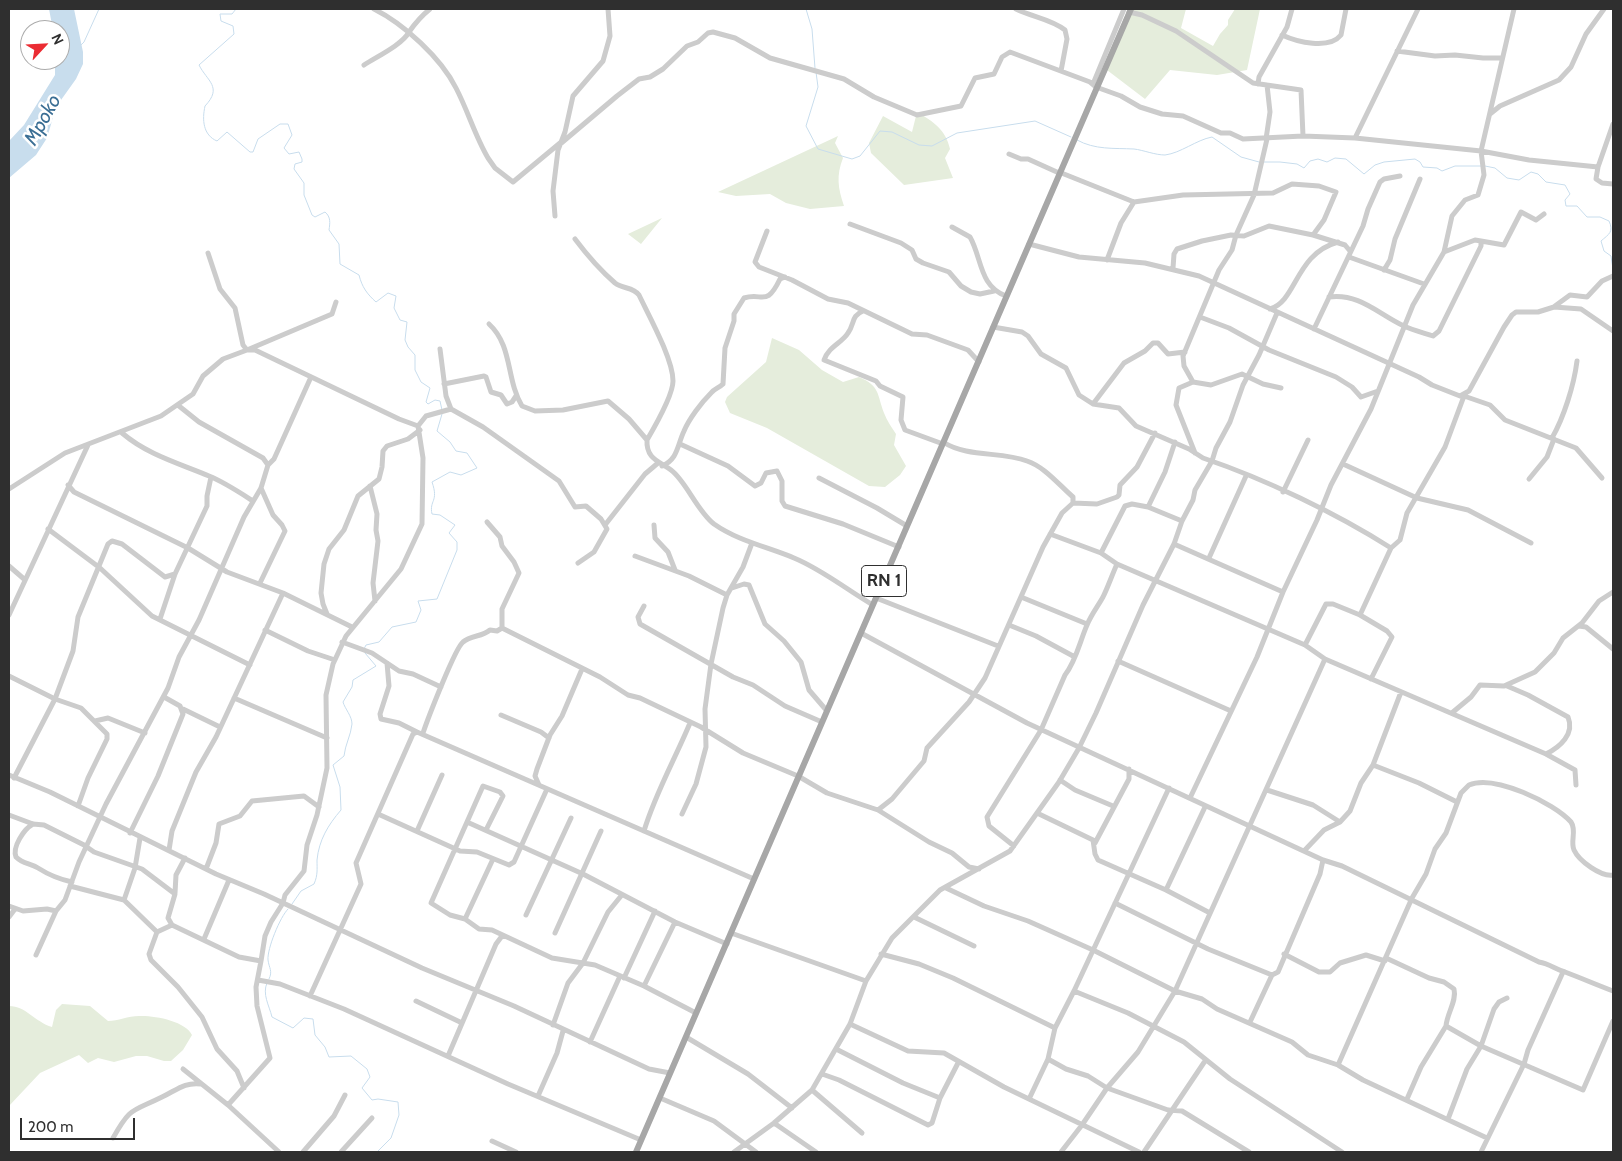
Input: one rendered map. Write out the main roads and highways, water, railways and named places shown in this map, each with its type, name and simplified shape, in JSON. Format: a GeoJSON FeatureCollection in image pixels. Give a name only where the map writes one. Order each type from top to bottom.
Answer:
{"type":"FeatureCollection","features":[{"type":"Feature","properties":{"kind":"main road","name":"RN 1"},"geometry":{"type":"LineString","coordinates":[[636,1152],[979,362],[1094,86],[1128,10]]}},
{"type":"Feature","properties":{"kind":"water","name":"Mpoko"},"geometry":{"type":"Polygon","coordinates":[[[49,9],[74,9],[83,52],[83,64],[76,79],[56,107],[47,138],[36,155],[9,178],[9,141],[24,125],[55,75],[55,70],[70,70],[70,20],[51,20],[49,9]]]}},
{"type":"Feature","properties":{"kind":"waterway"},"geometry":{"type":"LineString","coordinates":[[80,46],[84,42],[99,9]]}},
{"type":"Feature","properties":{"kind":"waterway"},"geometry":{"type":"LineString","coordinates":[[236,9],[232,14],[220,14],[221,21],[233,26],[234,34],[199,65],[212,84],[213,89],[213,94],[204,111],[206,131],[217,141],[227,132],[250,152],[253,152],[258,139],[280,124],[288,124],[292,135],[284,148],[289,154],[299,152],[302,159],[302,162],[295,164],[294,169],[304,183],[304,195],[312,215],[315,217],[325,212],[327,214],[330,220],[329,230],[339,244],[340,264],[359,275],[363,287],[376,302],[388,293],[396,296],[394,308],[400,320],[407,322],[405,340],[415,355],[415,370],[421,382],[430,388],[426,402],[428,404],[435,400],[440,401],[442,410]]}},
{"type":"Feature","properties":{"kind":"waterway"},"geometry":{"type":"LineString","coordinates":[[806,9],[812,29],[815,68]]}},
{"type":"Feature","properties":{"kind":"waterway"},"geometry":{"type":"LineString","coordinates":[[816,72],[818,87],[806,126],[818,149],[852,159],[860,156],[880,131],[892,132],[919,145],[932,146],[957,133],[1035,121],[1071,137]]}},
{"type":"Feature","properties":{"kind":"waterway"},"geometry":{"type":"LineString","coordinates":[[1077,140],[1098,147],[1134,149],[1165,155],[1212,137],[1241,157],[1259,162]]}},
{"type":"Feature","properties":{"kind":"waterway"},"geometry":{"type":"LineString","coordinates":[[1263,162],[1297,164],[1304,168],[1310,161],[1318,159],[1327,162],[1335,158],[1346,159],[1364,174],[1375,165],[1384,162],[1415,159],[1423,167],[1437,168],[1442,171],[1455,166],[1481,166]]}},
{"type":"Feature","properties":{"kind":"waterway"},"geometry":{"type":"LineString","coordinates":[[1485,166],[1495,168],[1507,178],[1519,180],[1531,172],[1538,174],[1546,182],[1565,185],[1570,194],[1565,200],[1566,206],[1577,206],[1587,217],[1600,217],[1609,221],[1611,230],[1601,241],[1604,251],[1611,256],[1613,269]]}},
{"type":"Feature","properties":{"kind":"waterway"},"geometry":{"type":"LineString","coordinates":[[364,649],[366,645],[379,642],[392,627],[416,622],[421,610],[418,601],[437,599],[457,550],[457,542],[449,533],[455,525],[440,515],[432,514],[431,509],[435,493],[432,482],[450,472],[461,475],[477,468],[467,453],[456,451],[450,442],[437,431],[442,414]]}},
{"type":"Feature","properties":{"kind":"waterway"},"geometry":{"type":"LineString","coordinates":[[292,904],[301,891],[314,884],[322,839],[328,827],[341,810],[340,787],[333,765],[344,756],[352,724],[343,702],[352,687],[353,680],[376,666],[365,653]]}},
{"type":"Feature","properties":{"kind":"waterway"},"geometry":{"type":"LineString","coordinates":[[269,979],[271,974],[268,955],[278,926],[288,909]]}},
{"type":"Feature","properties":{"kind":"waterway"},"geometry":{"type":"LineString","coordinates":[[267,983],[265,991],[272,1017],[293,1028],[304,1018],[313,1019],[315,1035],[325,1047],[329,1057],[351,1056],[367,1069],[370,1077],[362,1088],[372,1100],[398,1102],[399,1115],[391,1138],[377,1152]]}}]}
